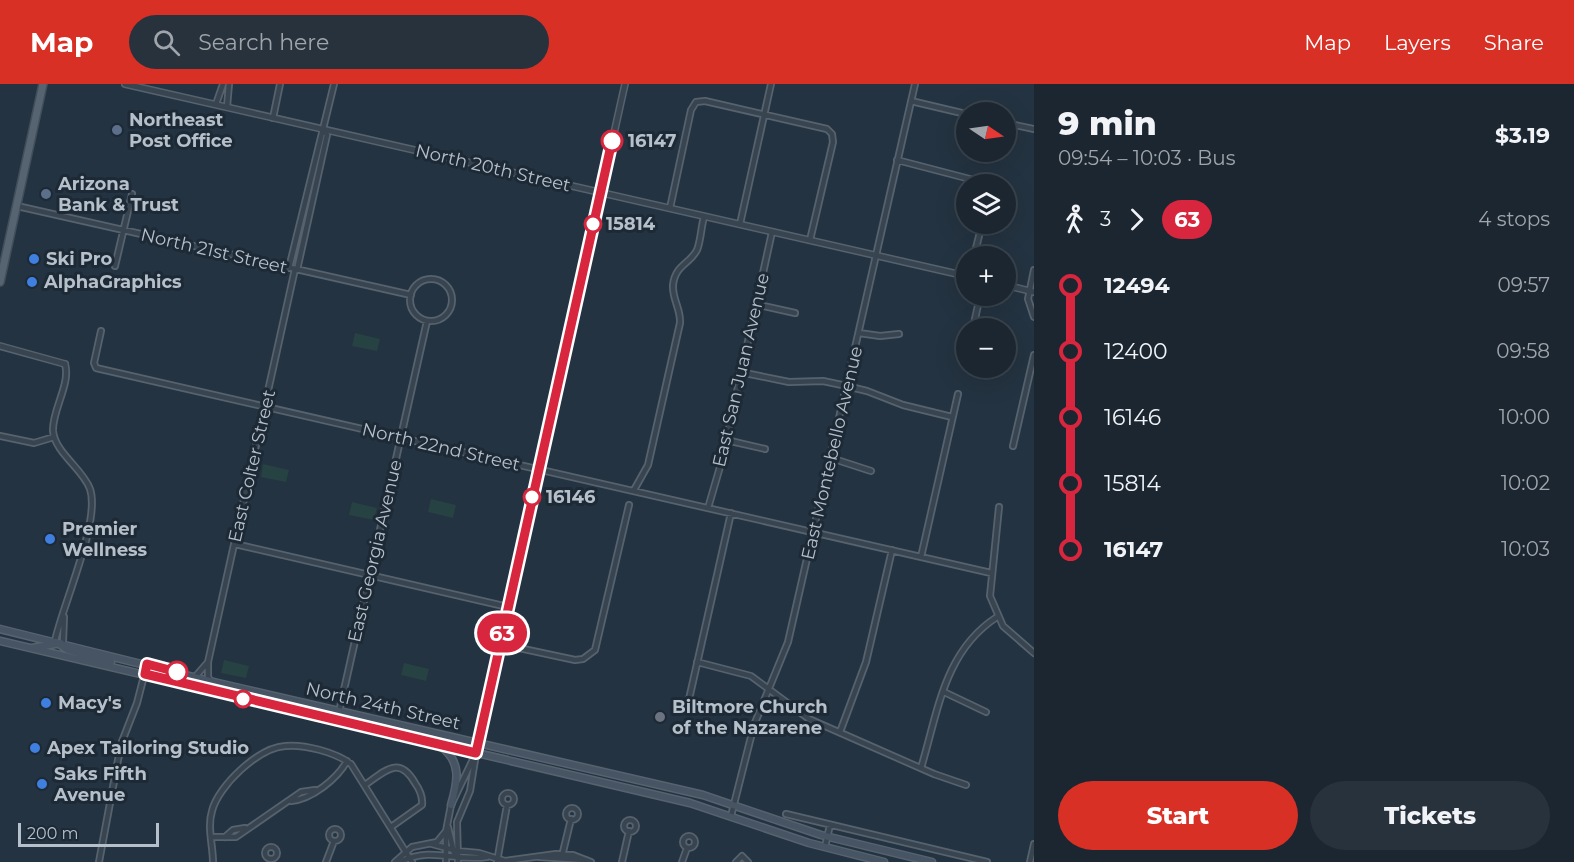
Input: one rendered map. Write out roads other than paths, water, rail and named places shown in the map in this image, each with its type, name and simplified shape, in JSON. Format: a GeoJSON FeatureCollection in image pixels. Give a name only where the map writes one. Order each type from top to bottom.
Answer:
{"type":"FeatureCollection","features":[{"type":"Feature","properties":{"kind":"main road"},"geometry":{"type":"LineString","coordinates":[[0,282],[43,84]]}},
{"type":"Feature","properties":{"kind":"main road","name":"North 24th Street"},"geometry":{"type":"LineString","coordinates":[[0,628],[211,682],[621,775],[734,805],[827,837],[932,862]]}},
{"type":"Feature","properties":{"kind":"main road","name":"North 24th Street"},"geometry":{"type":"LineString","coordinates":[[0,641],[618,786],[731,816],[825,847],[884,862]]}},
{"type":"Feature","properties":{"kind":"main road"},"geometry":{"type":"LineString","coordinates":[[31,648],[59,643],[72,651],[137,669],[145,674]]}},
{"type":"Feature","properties":{"kind":"main road"},"geometry":{"type":"LineString","coordinates":[[437,744],[450,755],[457,770],[457,785],[451,805]]}},
{"type":"Feature","properties":{"kind":"main road"},"geometry":{"type":"LineString","coordinates":[[618,786],[621,775]]}},
{"type":"Feature","properties":{"kind":"street","name":"North 20th Street"},"geometry":{"type":"LineString","coordinates":[[125,84],[956,274]]}},
{"type":"Feature","properties":{"kind":"street"},"geometry":{"type":"LineString","coordinates":[[216,104],[223,84]]}},
{"type":"Feature","properties":{"kind":"street"},"geometry":{"type":"LineString","coordinates":[[226,107],[229,84]]}},
{"type":"Feature","properties":{"kind":"street"},"geometry":{"type":"LineString","coordinates":[[273,118],[280,84]]}},
{"type":"Feature","properties":{"kind":"street","name":"East Colter Street"},"geometry":{"type":"LineString","coordinates":[[211,682],[207,674],[208,662],[265,406],[320,134],[324,129],[334,84]]}},
{"type":"Feature","properties":{"kind":"street"},"geometry":{"type":"LineString","coordinates":[[455,851],[458,822],[470,790],[476,753],[538,470],[625,84]]}},
{"type":"Feature","properties":{"kind":"street"},"geometry":{"type":"LineString","coordinates":[[740,224],[771,84]]}},
{"type":"Feature","properties":{"kind":"street","name":"East Montebello Avenue"},"geometry":{"type":"LineString","coordinates":[[731,816],[754,725],[771,689],[788,642],[915,84]]}},
{"type":"Feature","properties":{"kind":"street"},"geometry":{"type":"LineString","coordinates":[[670,208],[692,110],[696,102],[705,101],[827,129],[832,134],[833,142],[810,240]]}},
{"type":"Feature","properties":{"kind":"street"},"geometry":{"type":"LineString","coordinates":[[911,101],[956,112]]}},
{"type":"Feature","properties":{"kind":"street"},"geometry":{"type":"LineString","coordinates":[[1016,125],[1034,129]]}},
{"type":"Feature","properties":{"kind":"street"},"geometry":{"type":"LineString","coordinates":[[897,160],[956,175]]}},
{"type":"Feature","properties":{"kind":"street"},"geometry":{"type":"LineString","coordinates":[[115,266],[132,194]]}},
{"type":"Feature","properties":{"kind":"street","name":"North 21st Street"},"geometry":{"type":"LineString","coordinates":[[17,206],[411,294]]}},
{"type":"Feature","properties":{"kind":"street"},"geometry":{"type":"LineString","coordinates":[[634,490],[648,465],[680,323],[680,314],[674,297],[675,278],[682,264],[696,250],[704,217]]}},
{"type":"Feature","properties":{"kind":"street","name":"East San Juan Avenue"},"geometry":{"type":"LineString","coordinates":[[708,508],[726,440],[772,232]]}},
{"type":"Feature","properties":{"kind":"street"},"geometry":{"type":"LineString","coordinates":[[1034,270],[1032,291],[1028,299],[1034,316]]}},
{"type":"Feature","properties":{"kind":"street"},"geometry":{"type":"LineString","coordinates":[[431,279],[444,283],[452,295],[450,309],[440,319],[427,321],[411,308],[411,294],[418,283],[431,279]]}},
{"type":"Feature","properties":{"kind":"street"},"geometry":{"type":"LineString","coordinates":[[1016,287],[1032,291]]}},
{"type":"Feature","properties":{"kind":"street"},"geometry":{"type":"LineString","coordinates":[[755,304],[795,313]]}},
{"type":"Feature","properties":{"kind":"street","name":"East Georgia Avenue"},"geometry":{"type":"LineString","coordinates":[[339,712],[427,321]]}},
{"type":"Feature","properties":{"kind":"street","name":"North 22nd Street"},"geometry":{"type":"LineString","coordinates":[[101,331],[94,367],[991,573]]}},
{"type":"Feature","properties":{"kind":"street"},"geometry":{"type":"LineString","coordinates":[[859,333],[885,336],[899,334]]}},
{"type":"Feature","properties":{"kind":"street"},"geometry":{"type":"LineString","coordinates":[[0,346],[65,364],[53,426],[54,437],[90,488],[92,500],[89,520],[59,643]]}},
{"type":"Feature","properties":{"kind":"street"},"geometry":{"type":"LineString","coordinates":[[1013,446],[1034,355]]}},
{"type":"Feature","properties":{"kind":"street"},"geometry":{"type":"LineString","coordinates":[[740,372],[789,382],[823,381],[847,386],[903,405],[952,417]]}},
{"type":"Feature","properties":{"kind":"street"},"geometry":{"type":"LineString","coordinates":[[921,556],[958,394]]}},
{"type":"Feature","properties":{"kind":"street"},"geometry":{"type":"LineString","coordinates":[[0,436],[34,443],[54,437]]}},
{"type":"Feature","properties":{"kind":"street"},"geometry":{"type":"LineString","coordinates":[[726,440],[765,449]]}},
{"type":"Feature","properties":{"kind":"street"},"geometry":{"type":"LineString","coordinates":[[831,458],[871,471]]}},
{"type":"Feature","properties":{"kind":"street"},"geometry":{"type":"LineString","coordinates":[[500,644],[572,660],[583,659],[595,650],[629,505]]}},
{"type":"Feature","properties":{"kind":"street"},"geometry":{"type":"LineString","coordinates":[[999,507],[990,597],[997,617],[1007,631],[1034,653]]}},
{"type":"Feature","properties":{"kind":"street"},"geometry":{"type":"LineString","coordinates":[[687,708],[731,513]]}},
{"type":"Feature","properties":{"kind":"street"},"geometry":{"type":"LineString","coordinates":[[235,544],[508,607]]}},
{"type":"Feature","properties":{"kind":"street"},"geometry":{"type":"LineString","coordinates":[[840,732],[866,662],[892,550]]}},
{"type":"Feature","properties":{"kind":"street"},"geometry":{"type":"LineString","coordinates":[[921,768],[951,668],[963,647],[978,629],[997,617]]}},
{"type":"Feature","properties":{"kind":"street","name":"East Colter Street"},"geometry":{"type":"LineString","coordinates":[[195,677],[208,662]]}},
{"type":"Feature","properties":{"kind":"street"},"geometry":{"type":"LineString","coordinates":[[697,662],[744,674],[771,689],[809,718],[921,768],[966,784]]}},
{"type":"Feature","properties":{"kind":"street"},"geometry":{"type":"LineString","coordinates":[[99,862],[121,744],[147,664]]}},
{"type":"Feature","properties":{"kind":"street"},"geometry":{"type":"LineString","coordinates":[[944,692],[986,712]]}},
{"type":"Feature","properties":{"kind":"street"},"geometry":{"type":"LineString","coordinates":[[213,862],[212,810],[233,777],[255,760],[282,746],[335,755],[347,761],[365,785],[411,860]]}},
{"type":"Feature","properties":{"kind":"street"},"geometry":{"type":"LineString","coordinates":[[447,857],[447,825],[451,805],[476,753]]}},
{"type":"Feature","properties":{"kind":"street"},"geometry":{"type":"LineString","coordinates":[[212,837],[236,837],[245,828],[291,801],[301,792],[315,790],[338,775],[347,761]]}},
{"type":"Feature","properties":{"kind":"street"},"geometry":{"type":"LineString","coordinates":[[365,785],[395,767],[403,768],[411,776],[422,796],[422,805],[391,827]]}},
{"type":"Feature","properties":{"kind":"street"},"geometry":{"type":"LineString","coordinates":[[497,861],[507,805]]}},
{"type":"Feature","properties":{"kind":"street"},"geometry":{"type":"LineString","coordinates":[[786,814],[987,862]]}},
{"type":"Feature","properties":{"kind":"street"},"geometry":{"type":"LineString","coordinates":[[562,858],[571,819]]}},
{"type":"Feature","properties":{"kind":"street"},"geometry":{"type":"LineString","coordinates":[[395,862],[406,851],[419,845],[437,842],[447,825],[458,822]]}},
{"type":"Feature","properties":{"kind":"street"},"geometry":{"type":"LineString","coordinates":[[447,825],[458,860]]}},
{"type":"Feature","properties":{"kind":"street"},"geometry":{"type":"LineString","coordinates":[[825,847],[830,825]]}},
{"type":"Feature","properties":{"kind":"street"},"geometry":{"type":"LineString","coordinates":[[622,862],[629,831]]}},
{"type":"Feature","properties":{"kind":"street"},"geometry":{"type":"LineString","coordinates":[[326,862],[334,841]]}},
{"type":"Feature","properties":{"kind":"street"},"geometry":{"type":"LineString","coordinates":[[432,844],[447,857]]}},
{"type":"Feature","properties":{"kind":"street"},"geometry":{"type":"LineString","coordinates":[[1030,862],[1034,844]]}},
{"type":"Feature","properties":{"kind":"street"},"geometry":{"type":"LineString","coordinates":[[682,862],[687,848]]}},
{"type":"Feature","properties":{"kind":"street"},"geometry":{"type":"LineString","coordinates":[[447,857],[455,851],[475,852],[497,861],[513,862],[539,857],[589,861]]}},
{"type":"Feature","properties":{"kind":"street"},"geometry":{"type":"LineString","coordinates":[[400,862],[430,853],[458,860],[487,857]]}},
{"type":"Feature","properties":{"kind":"street"},"geometry":{"type":"LineString","coordinates":[[736,862],[742,856],[748,862]]}},
{"type":"Feature","properties":{"kind":"place","name":"Northeast Post Office"},"geometry":{"type":"Point","coordinates":[117,130]}},
{"type":"Feature","properties":{"kind":"place","name":"16147"},"geometry":{"type":"Point","coordinates":[612,141]}},
{"type":"Feature","properties":{"kind":"place","name":"Arizona Bank & Trust"},"geometry":{"type":"Point","coordinates":[46,194]}},
{"type":"Feature","properties":{"kind":"place","name":"15814"},"geometry":{"type":"Point","coordinates":[593,224]}},
{"type":"Feature","properties":{"kind":"place","name":"Ski Pro"},"geometry":{"type":"Point","coordinates":[34,259]}},
{"type":"Feature","properties":{"kind":"place","name":"AlphaGraphics"},"geometry":{"type":"Point","coordinates":[32,282]}},
{"type":"Feature","properties":{"kind":"place","name":"16146"},"geometry":{"type":"Point","coordinates":[532,497]}},
{"type":"Feature","properties":{"kind":"place","name":"Premier Wellness"},"geometry":{"type":"Point","coordinates":[50,539]}},
{"type":"Feature","properties":{"kind":"place","name":"Macy's"},"geometry":{"type":"Point","coordinates":[46,703]}},
{"type":"Feature","properties":{"kind":"place","name":"Biltmore Church of the Nazarene"},"geometry":{"type":"Point","coordinates":[660,717]}},
{"type":"Feature","properties":{"kind":"place","name":"Apex Tailoring Studio"},"geometry":{"type":"Point","coordinates":[35,748]}},
{"type":"Feature","properties":{"kind":"place","name":"Saks Fifth Avenue"},"geometry":{"type":"Point","coordinates":[42,784]}}]}
